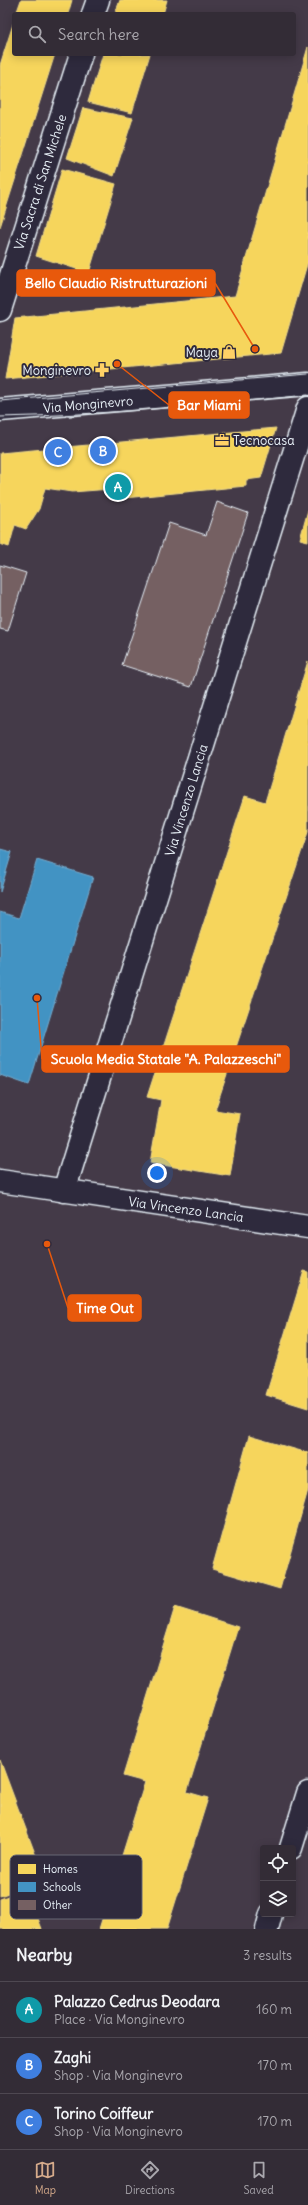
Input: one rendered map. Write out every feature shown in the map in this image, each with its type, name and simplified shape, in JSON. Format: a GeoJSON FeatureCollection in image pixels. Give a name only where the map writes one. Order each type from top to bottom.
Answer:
{"type":"FeatureCollection","features":[{"type":"Feature","properties":{"kind":"street"},"geometry":{"type":"LineString","coordinates":[[95,12],[98,0]]}},
{"type":"Feature","properties":{"kind":"street","name":"Via Sacra di San Michele"},"geometry":{"type":"LineString","coordinates":[[0,310],[80,56]]}},
{"type":"Feature","properties":{"kind":"street","name":"Via Monginevro"},"geometry":{"type":"LineString","coordinates":[[0,410],[308,384]]}},
{"type":"Feature","properties":{"kind":"street","name":"Via Monginevro"},"geometry":{"type":"LineString","coordinates":[[0,422],[35,408]]}},
{"type":"Feature","properties":{"kind":"street","name":"Via Vincenzo Lancia"},"geometry":{"type":"LineString","coordinates":[[64,1191],[308,408]]}},
{"type":"Feature","properties":{"kind":"street","name":"Via Vincenzo Lancia"},"geometry":{"type":"LineString","coordinates":[[0,1181],[308,1227]]}},
{"type":"Feature","properties":{"kind":"street"},"geometry":{"type":"LineString","coordinates":[[292,1845],[308,1793]]}},
{"type":"Feature","properties":{"kind":"street"},"geometry":{"type":"LineString","coordinates":[[267,1929],[270,1917]]}},
{"type":"Feature","properties":{"kind":"building: Homes"},"geometry":{"type":"Polygon","coordinates":[[[21,0],[72,0],[69,12],[17,12],[21,0]]]}},
{"type":"Feature","properties":{"kind":"building: Homes"},"geometry":{"type":"Polygon","coordinates":[[[120,0],[167,0],[164,12],[116,12],[120,0]]]}},
{"type":"Feature","properties":{"kind":"building: Homes"},"geometry":{"type":"Polygon","coordinates":[[[12,27],[12,56],[54,56],[0,227],[0,65],[12,27]]]}},
{"type":"Feature","properties":{"kind":"building: Homes"},"geometry":{"type":"Polygon","coordinates":[[[308,47],[308,261],[281,353],[5,379],[15,318],[235,296],[308,47]]]}},
{"type":"Feature","properties":{"kind":"building: Homes"},"geometry":{"type":"Polygon","coordinates":[[[102,56],[149,56],[132,113],[88,102],[102,56]]]}},
{"type":"Feature","properties":{"kind":"building: Homes"},"geometry":{"type":"Polygon","coordinates":[[[83,108],[133,118],[114,176],[67,158],[83,108]]]}},
{"type":"Feature","properties":{"kind":"building: Homes"},"geometry":{"type":"Polygon","coordinates":[[[62,169],[116,184],[89,273],[36,256],[62,169]]]}},
{"type":"Feature","properties":{"kind":"building: Homes"},"geometry":{"type":"Polygon","coordinates":[[[276,428],[261,478],[246,480],[246,486],[114,499],[111,489],[72,492],[45,488],[39,509],[26,529],[15,525],[9,547],[0,544],[0,453],[276,428]]]}},
{"type":"Feature","properties":{"kind":"building: Homes"},"geometry":{"type":"Polygon","coordinates":[[[308,510],[308,541],[300,539],[308,510]]]}},
{"type":"Feature","properties":{"kind":"building: Homes"},"geometry":{"type":"Polygon","coordinates":[[[308,661],[308,832],[215,1110],[240,1114],[230,1176],[150,1163],[161,1100],[147,1097],[245,796],[265,802],[308,661]]]}},
{"type":"Feature","properties":{"kind":"building: Homes"},"geometry":{"type":"Polygon","coordinates":[[[304,1271],[308,1272],[308,1408],[266,1395],[304,1271]]]}},
{"type":"Feature","properties":{"kind":"building: Homes"},"geometry":{"type":"Polygon","coordinates":[[[249,1436],[308,1453],[308,1490],[280,1589],[212,1569],[249,1436]]]}},
{"type":"Feature","properties":{"kind":"building: Homes"},"geometry":{"type":"Polygon","coordinates":[[[175,1607],[238,1627],[187,1792],[208,1798],[167,1929],[99,1929],[102,1919],[142,1919],[142,1855],[122,1855],[145,1782],[123,1776],[175,1607]]]}},
{"type":"Feature","properties":{"kind":"building: Homes"},"geometry":{"type":"Polygon","coordinates":[[[0,1760],[36,1855],[10,1855],[10,1892],[0,1896],[0,1760]]]}},
{"type":"Feature","properties":{"kind":"building: Homes"},"geometry":{"type":"Polygon","coordinates":[[[10,1895],[10,1919],[38,1919],[42,1929],[0,1929],[0,1899],[10,1895]]]}},
{"type":"Feature","properties":{"kind":"building: Schools"},"geometry":{"type":"Polygon","coordinates":[[[0,849],[12,852],[0,892],[0,849]]]}},
{"type":"Feature","properties":{"kind":"building: Schools"},"geometry":{"type":"Polygon","coordinates":[[[37,860],[93,877],[29,1085],[0,1075],[0,912],[19,918],[37,860]]]}},
{"type":"Feature","properties":{"kind":"building: Other"},"geometry":{"type":"Polygon","coordinates":[[[217,502],[248,513],[191,687],[122,665],[169,523],[206,535],[217,502]]]}},
{"type":"Feature","properties":{"kind":"building: Other"},"geometry":{"type":"Polygon","coordinates":[[[0,565],[26,573],[8,631],[0,629],[0,565]]]}},
{"type":"Feature","properties":{"kind":"tram line"},"geometry":{"type":"LineString","coordinates":[[0,401],[308,374]]}},
{"type":"Feature","properties":{"kind":"tram line"},"geometry":{"type":"LineString","coordinates":[[0,417],[116,412],[308,395]]}},
{"type":"Feature","properties":{"kind":"place","name":"Bello Claudio Ristrutturazioni"},"geometry":{"type":"Point","coordinates":[255,349]}},
{"type":"Feature","properties":{"kind":"place","name":"Maya"},"geometry":{"type":"Point","coordinates":[229,352]}},
{"type":"Feature","properties":{"kind":"place","name":"Bar Miami"},"geometry":{"type":"Point","coordinates":[117,364]}},
{"type":"Feature","properties":{"kind":"place","name":"Monginevro"},"geometry":{"type":"Point","coordinates":[102,370]}},
{"type":"Feature","properties":{"kind":"place","name":"Tecnocasa"},"geometry":{"type":"Point","coordinates":[222,440]}},
{"type":"Feature","properties":{"kind":"place","name":"Zaghi"},"geometry":{"type":"Point","coordinates":[103,451]}},
{"type":"Feature","properties":{"kind":"place","name":"Torino Coiffeur"},"geometry":{"type":"Point","coordinates":[58,452]}},
{"type":"Feature","properties":{"kind":"place","name":"Palazzo Cedrus Deodara"},"geometry":{"type":"Point","coordinates":[118,487]}},
{"type":"Feature","properties":{"kind":"place","name":"Scuola Media Statale \"A. Palazzeschi\""},"geometry":{"type":"Point","coordinates":[37,998]}},
{"type":"Feature","properties":{"kind":"place","name":"Time Out"},"geometry":{"type":"Point","coordinates":[47,1244]}}]}
